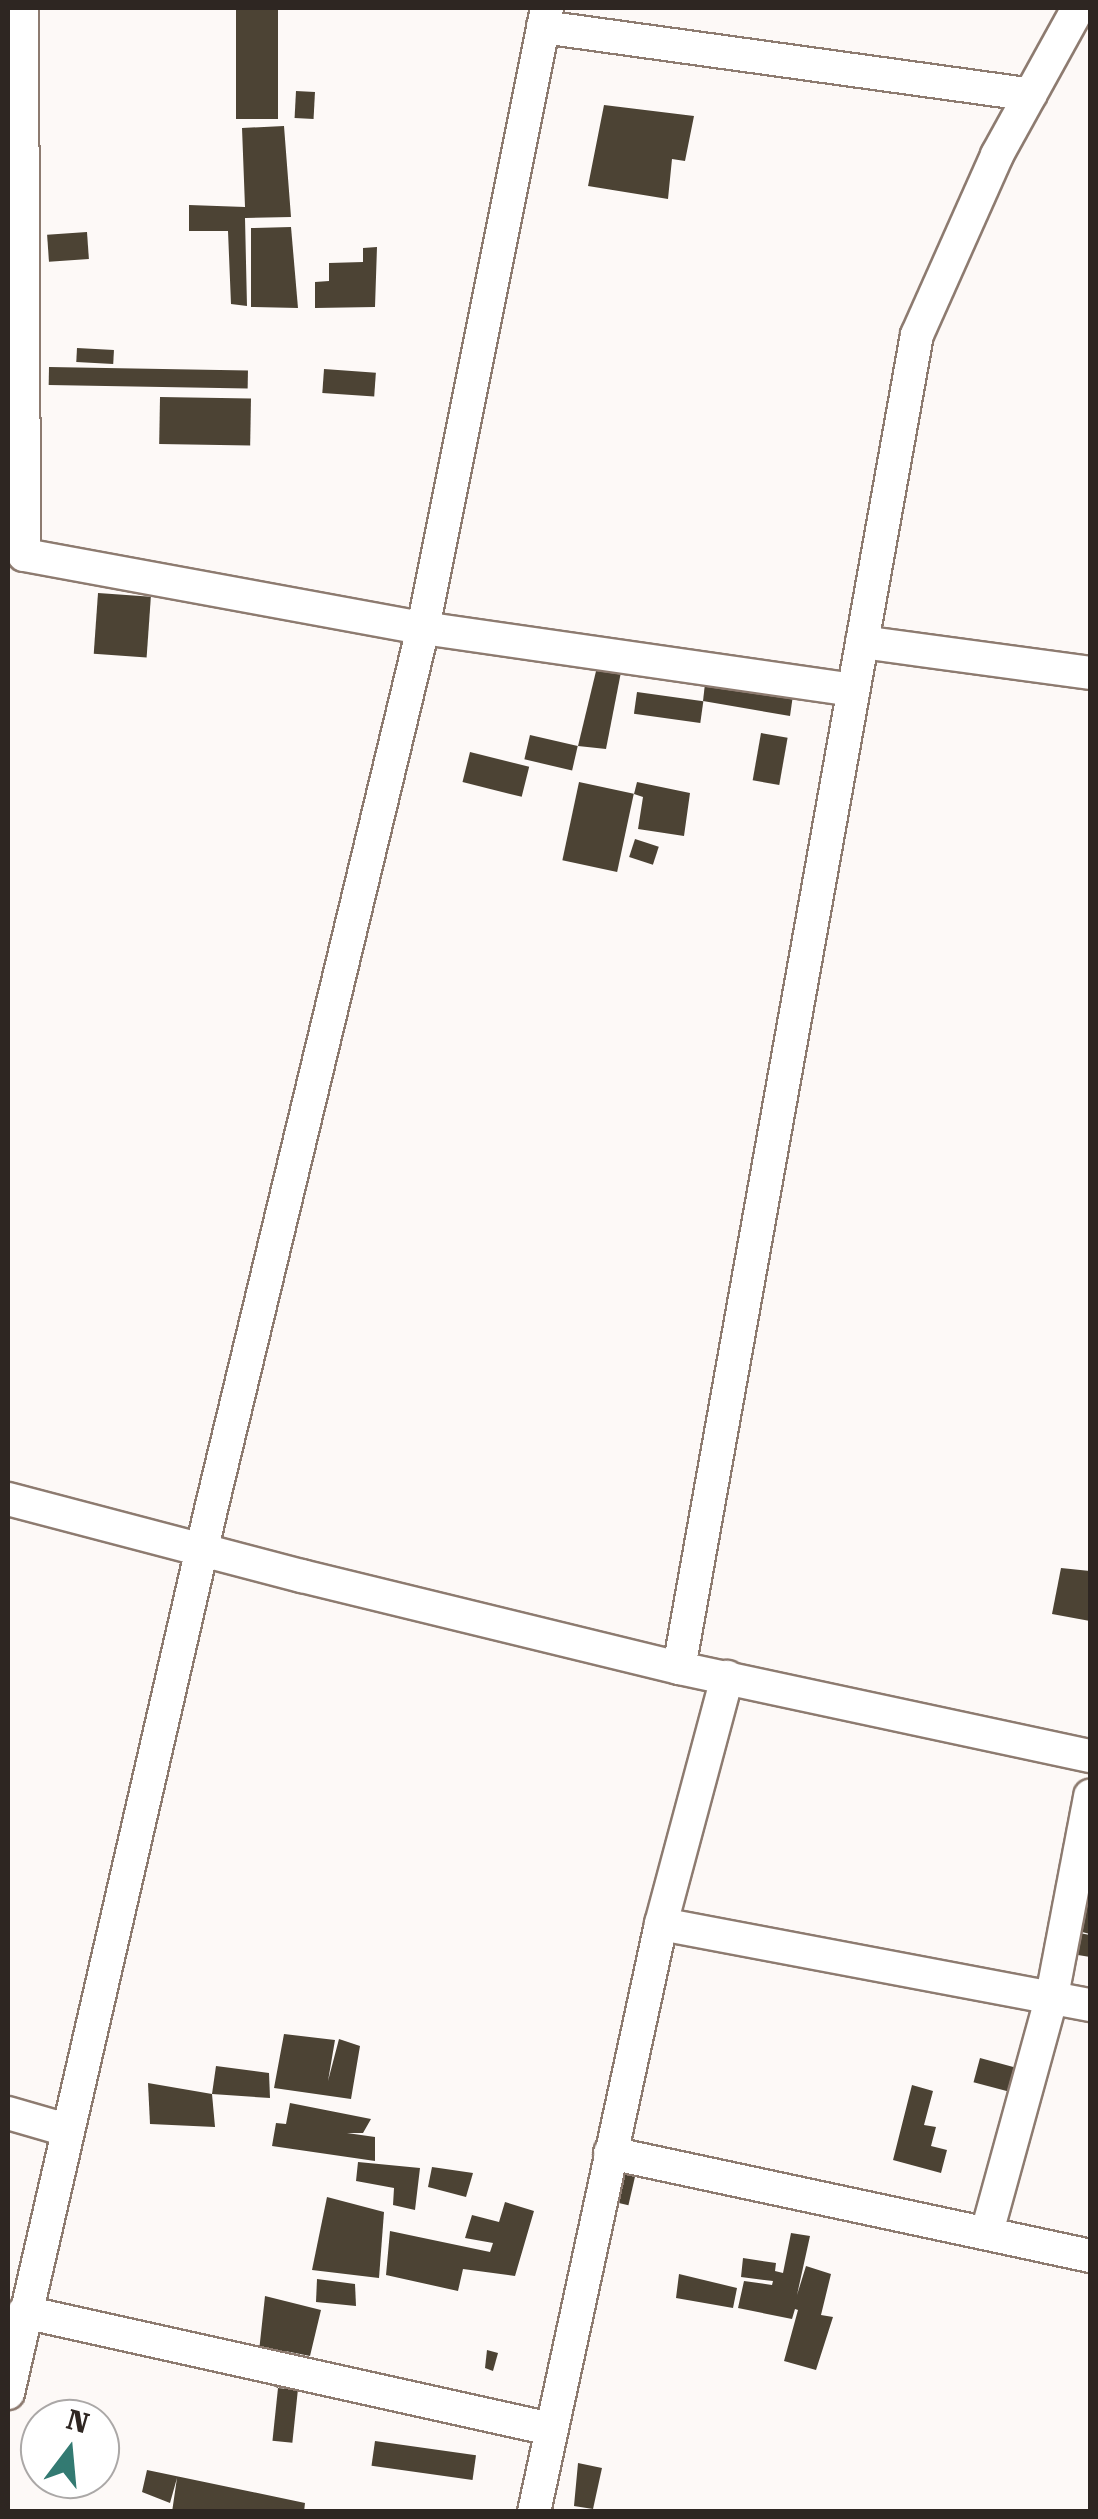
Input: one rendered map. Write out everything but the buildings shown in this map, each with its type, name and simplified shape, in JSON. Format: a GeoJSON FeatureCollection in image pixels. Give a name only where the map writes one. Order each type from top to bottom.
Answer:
{"type":"FeatureCollection","features":[{"type":"Feature","properties":{"kind":"street"},"geometry":{"type":"LineString","coordinates":[[22,8],[16,554],[424,628],[854,690]]}},
{"type":"Feature","properties":{"kind":"street"},"geometry":{"type":"LineString","coordinates":[[679,1668],[917,335],[997,155],[1078,8]]}},
{"type":"Feature","properties":{"kind":"street"},"geometry":{"type":"LineString","coordinates":[[8,2393],[202,1550],[424,628],[545,17],[1030,95]]}},
{"type":"Feature","properties":{"kind":"street"},"geometry":{"type":"LineString","coordinates":[[862,642],[1090,673]]}},
{"type":"Feature","properties":{"kind":"street"},"geometry":{"type":"LineString","coordinates":[[8,1498],[679,1668],[1090,1756]]}},
{"type":"Feature","properties":{"kind":"street"},"geometry":{"type":"LineString","coordinates":[[534,2512],[661,1924],[727,1678]]}},
{"type":"Feature","properties":{"kind":"street"},"geometry":{"type":"LineString","coordinates":[[987,2232],[1052,1996],[1090,1796]]}},
{"type":"Feature","properties":{"kind":"street"},"geometry":{"type":"LineString","coordinates":[[661,1924],[1090,2005]]}},
{"type":"Feature","properties":{"kind":"street"},"geometry":{"type":"LineString","coordinates":[[8,2112],[67,2130]]}},
{"type":"Feature","properties":{"kind":"street"},"geometry":{"type":"LineString","coordinates":[[610,2153],[1090,2256]]}},
{"type":"Feature","properties":{"kind":"street"},"geometry":{"type":"LineString","coordinates":[[24,2312],[551,2429]]}}]}
